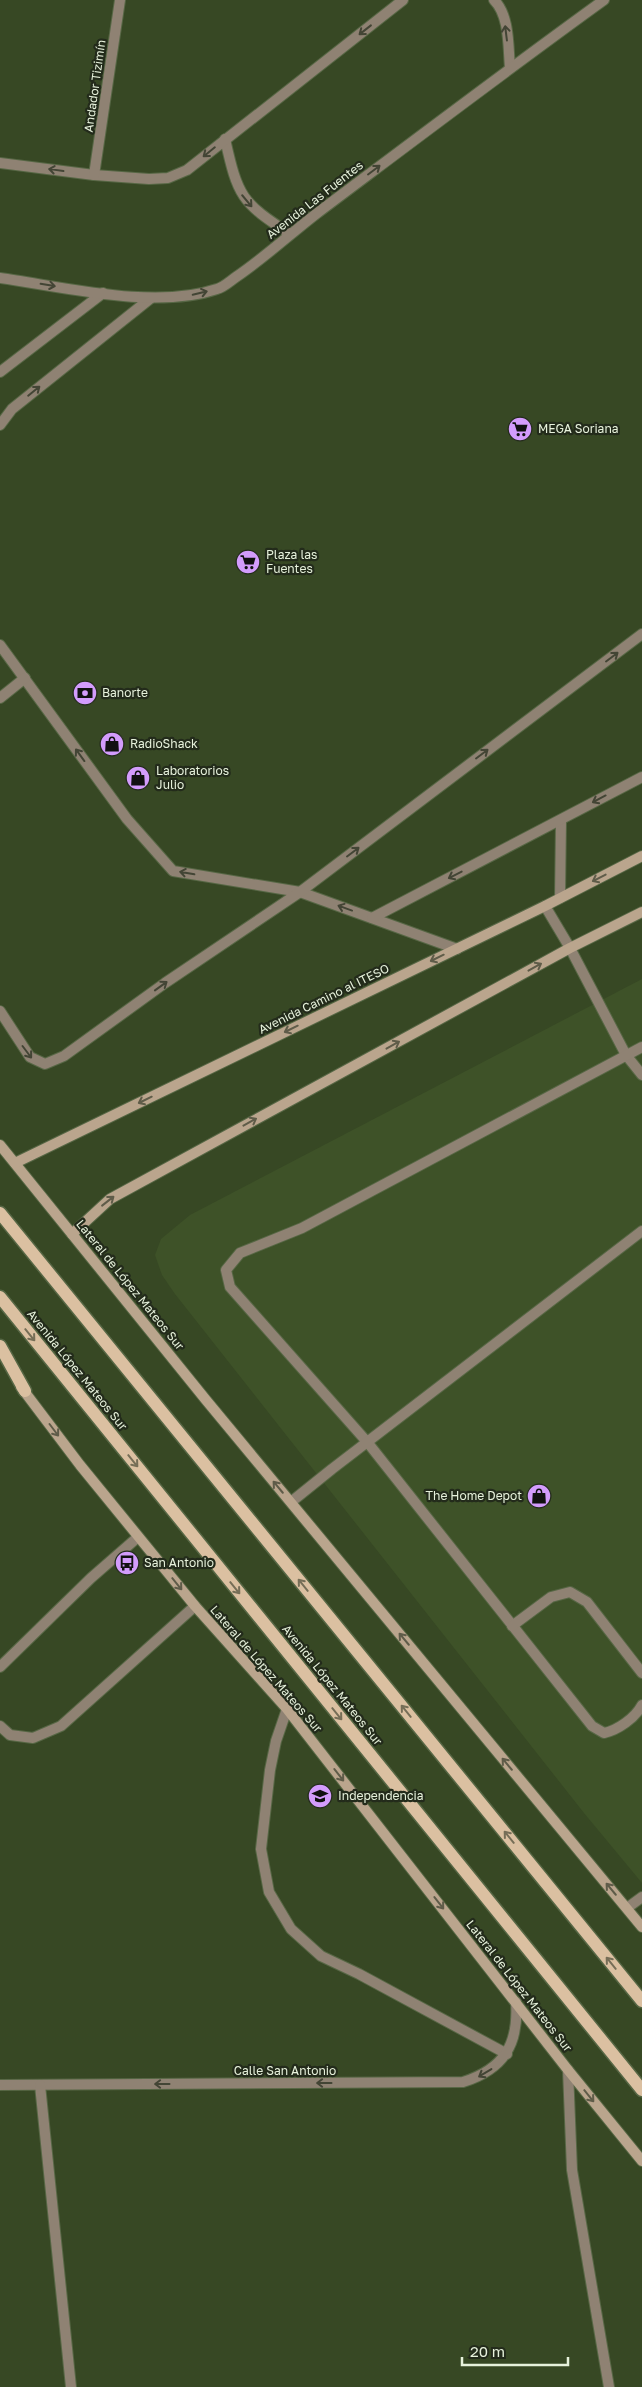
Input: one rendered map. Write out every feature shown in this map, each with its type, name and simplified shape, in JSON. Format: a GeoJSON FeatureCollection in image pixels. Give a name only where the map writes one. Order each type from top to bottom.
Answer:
{"type":"FeatureCollection","features":[{"type":"Feature","properties":{"kind":"main road","name":"Avenida Camino al ITESO"},"geometry":{"type":"LineString","coordinates":[[15,1163],[545,906],[642,856]]}},
{"type":"Feature","properties":{"kind":"main road"},"geometry":{"type":"LineString","coordinates":[[72,1234],[110,1199],[570,948],[642,912]]}},
{"type":"Feature","properties":{"kind":"main road","name":"Lateral de López Mateos Sur"},"geometry":{"type":"LineString","coordinates":[[0,1144],[291,1502],[642,1926]]}},
{"type":"Feature","properties":{"kind":"main road"},"geometry":{"type":"LineString","coordinates":[[0,1213],[642,2001]]}},
{"type":"Feature","properties":{"kind":"main road","name":"Avenida López Mateos Sur"},"geometry":{"type":"LineString","coordinates":[[0,1297],[642,2090]]}},
{"type":"Feature","properties":{"kind":"main road"},"geometry":{"type":"LineString","coordinates":[[0,1346],[24,1391]]}},
{"type":"Feature","properties":{"kind":"main road","name":"Lateral de López Mateos Sur"},"geometry":{"type":"LineString","coordinates":[[0,1360],[138,1537],[195,1606],[287,1709],[568,2070],[642,2161]]}},
{"type":"Feature","properties":{"kind":"street","name":"Andador Tizimín"},"geometry":{"type":"LineString","coordinates":[[94,175],[120,0]]}},
{"type":"Feature","properties":{"kind":"street"},"geometry":{"type":"LineString","coordinates":[[0,163],[94,175],[168,178],[186,170],[403,0]]}},
{"type":"Feature","properties":{"kind":"street"},"geometry":{"type":"LineString","coordinates":[[494,0],[500,6],[505,22],[510,68]]}},
{"type":"Feature","properties":{"kind":"street","name":"Avenida Las Fuentes"},"geometry":{"type":"LineString","coordinates":[[0,278],[151,298],[185,296],[218,289],[246,271],[290,234],[510,68],[604,0]]}},
{"type":"Feature","properties":{"kind":"street"},"geometry":{"type":"LineString","coordinates":[[224,139],[236,184],[242,197],[253,209],[290,234]]}},
{"type":"Feature","properties":{"kind":"street"},"geometry":{"type":"LineString","coordinates":[[0,372],[103,293]]}},
{"type":"Feature","properties":{"kind":"street"},"geometry":{"type":"LineString","coordinates":[[0,425],[12,409],[151,298]]}},
{"type":"Feature","properties":{"kind":"street"},"geometry":{"type":"LineString","coordinates":[[0,1012],[30,1057],[45,1064],[54,1062],[165,983],[300,892],[642,634]]}},
{"type":"Feature","properties":{"kind":"street"},"geometry":{"type":"LineString","coordinates":[[0,645],[127,819],[173,871],[300,892],[457,948]]}},
{"type":"Feature","properties":{"kind":"street"},"geometry":{"type":"LineString","coordinates":[[0,698],[25,678]]}},
{"type":"Feature","properties":{"kind":"street"},"geometry":{"type":"LineString","coordinates":[[372,918],[642,776]]}},
{"type":"Feature","properties":{"kind":"street"},"geometry":{"type":"LineString","coordinates":[[560,898],[561,820]]}},
{"type":"Feature","properties":{"kind":"street"},"geometry":{"type":"LineString","coordinates":[[545,906],[570,948],[626,1055],[642,1075]]}},
{"type":"Feature","properties":{"kind":"street"},"geometry":{"type":"LineString","coordinates":[[642,1047],[302,1228],[240,1253],[226,1270],[230,1287],[368,1443],[592,1726],[604,1733],[614,1731],[639,1711],[642,1705]]}},
{"type":"Feature","properties":{"kind":"street"},"geometry":{"type":"LineString","coordinates":[[291,1502],[332,1468],[368,1443],[642,1231]]}},
{"type":"Feature","properties":{"kind":"street"},"geometry":{"type":"LineString","coordinates":[[0,1667],[91,1578],[138,1537]]}},
{"type":"Feature","properties":{"kind":"street"},"geometry":{"type":"LineString","coordinates":[[512,1626],[551,1597],[570,1592],[587,1602],[642,1673]]}},
{"type":"Feature","properties":{"kind":"street"},"geometry":{"type":"LineString","coordinates":[[0,1726],[10,1734],[33,1738],[62,1726],[195,1606]]}},
{"type":"Feature","properties":{"kind":"street"},"geometry":{"type":"LineString","coordinates":[[287,1709],[276,1742],[270,1770],[261,1849],[269,1892],[291,1929],[321,1956],[359,1974],[507,2054]]}},
{"type":"Feature","properties":{"kind":"street"},"geometry":{"type":"LineString","coordinates":[[627,1908],[642,1897]]}},
{"type":"Feature","properties":{"kind":"street","name":"Calle San Antonio"},"geometry":{"type":"LineString","coordinates":[[0,2085],[463,2082],[480,2077],[495,2067],[507,2054],[515,2038],[518,2020],[516,2002]]}},
{"type":"Feature","properties":{"kind":"street"},"geometry":{"type":"LineString","coordinates":[[568,2070],[572,2170],[609,2387]]}},
{"type":"Feature","properties":{"kind":"street"},"geometry":{"type":"LineString","coordinates":[[40,2085],[71,2387]]}},
{"type":"Feature","properties":{"kind":"shaded area"},"geometry":{"type":"Polygon","coordinates":[[[642,979],[642,1883],[584,1813],[175,1294],[162,1275],[155,1255],[161,1239],[190,1215],[642,979]]]}},
{"type":"Feature","properties":{"kind":"place","name":"MEGA Soriana"},"geometry":{"type":"Point","coordinates":[520,429]}},
{"type":"Feature","properties":{"kind":"place","name":"Plaza las Fuentes"},"geometry":{"type":"Point","coordinates":[248,562]}},
{"type":"Feature","properties":{"kind":"place","name":"Banorte"},"geometry":{"type":"Point","coordinates":[85,693]}},
{"type":"Feature","properties":{"kind":"place","name":"RadioShack"},"geometry":{"type":"Point","coordinates":[112,744]}},
{"type":"Feature","properties":{"kind":"place","name":"Laboratorios Julio"},"geometry":{"type":"Point","coordinates":[138,778]}},
{"type":"Feature","properties":{"kind":"place","name":"The Home Depot"},"geometry":{"type":"Point","coordinates":[539,1496]}},
{"type":"Feature","properties":{"kind":"place","name":"San Antonio"},"geometry":{"type":"Point","coordinates":[127,1563]}},
{"type":"Feature","properties":{"kind":"place","name":"Independencia"},"geometry":{"type":"Point","coordinates":[320,1796]}}]}
